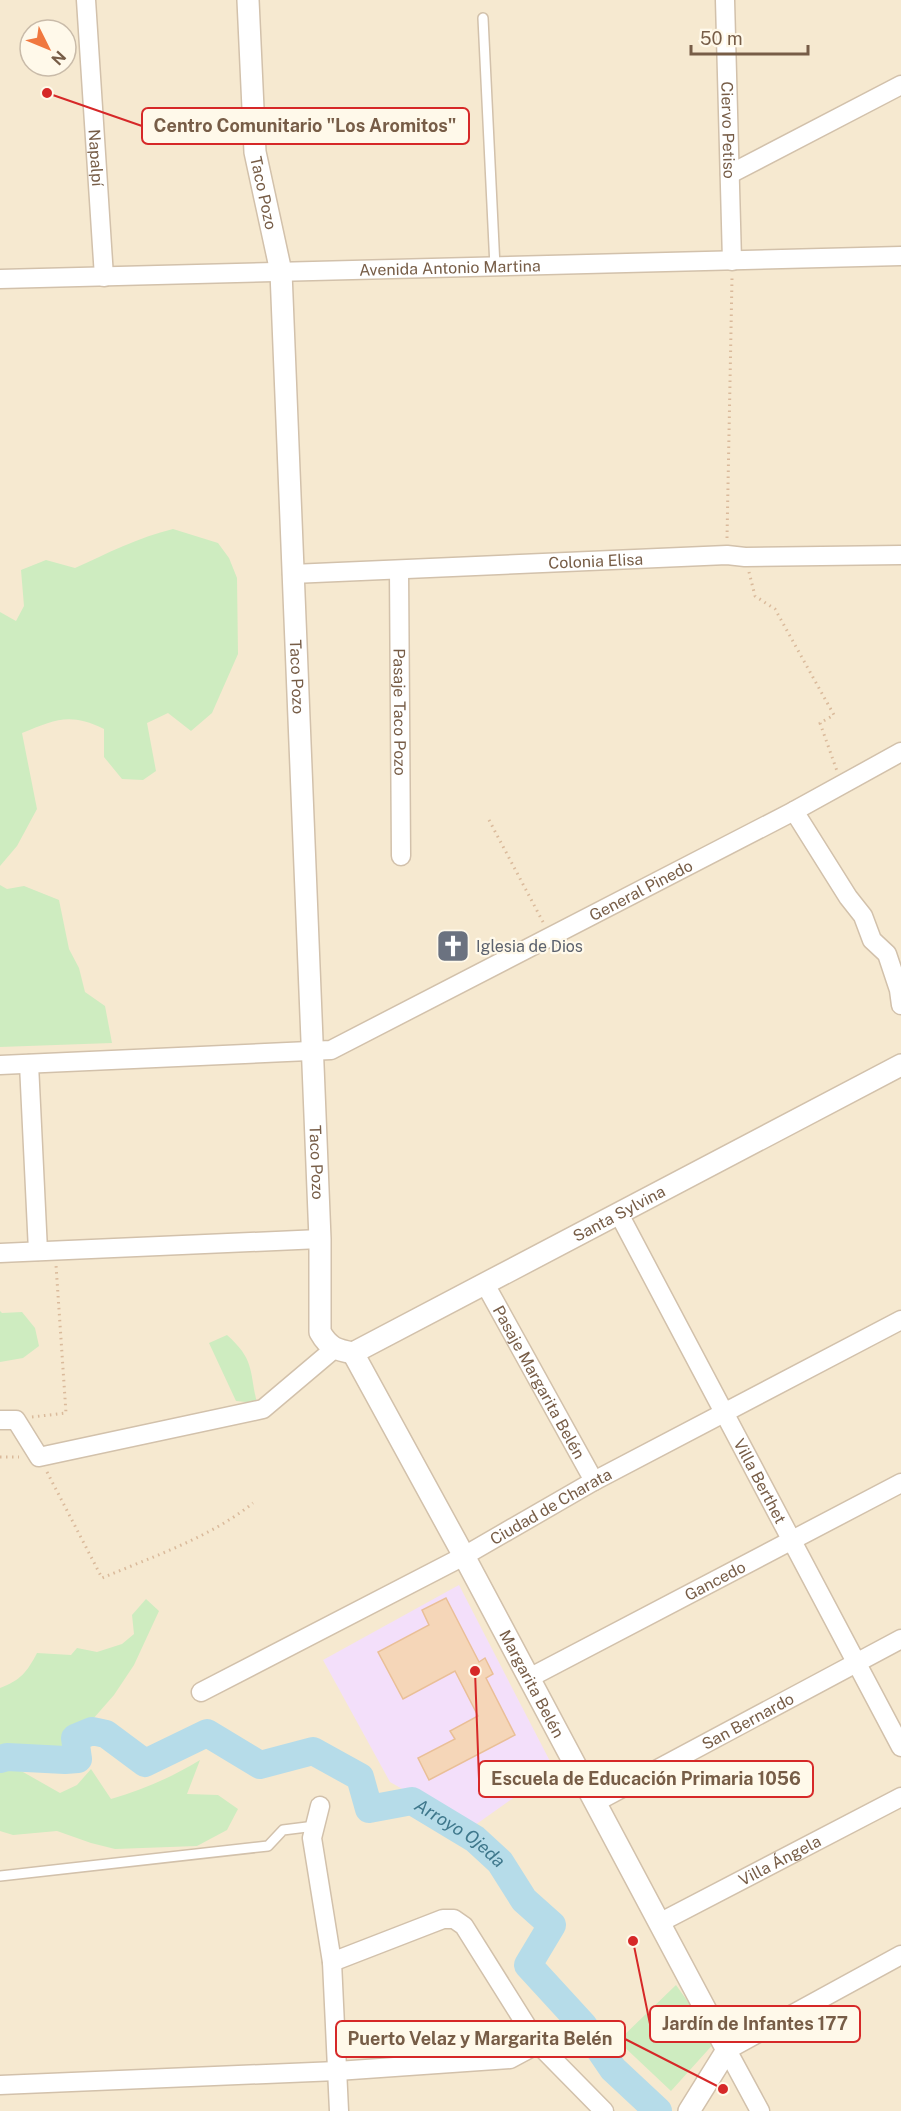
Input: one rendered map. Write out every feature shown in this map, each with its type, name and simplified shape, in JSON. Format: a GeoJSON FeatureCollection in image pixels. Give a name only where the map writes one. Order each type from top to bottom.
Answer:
{"type":"FeatureCollection","features":[{"type":"Feature","properties":{"kind":"street","name":"Napalpí"},"geometry":{"type":"LineString","coordinates":[[86,0],[104,277]]}},
{"type":"Feature","properties":{"kind":"street","name":"Taco Pozo"},"geometry":{"type":"LineString","coordinates":[[248,0],[255,152],[281,272],[320,1239],[321,1332],[326,1343],[344,1351]]}},
{"type":"Feature","properties":{"kind":"street","name":"Ciervo Petiso"},"geometry":{"type":"LineString","coordinates":[[724,0],[732,261]]}},
{"type":"Feature","properties":{"kind":"street"},"geometry":{"type":"LineString","coordinates":[[730,174],[901,85]]}},
{"type":"Feature","properties":{"kind":"street","name":"Avenida Antonio Martina"},"geometry":{"type":"LineString","coordinates":[[0,279],[901,256]]}},
{"type":"Feature","properties":{"kind":"street","name":"Colonia Elisa"},"geometry":{"type":"LineString","coordinates":[[292,574],[736,556],[901,555]]}},
{"type":"Feature","properties":{"kind":"street","name":"Pasaje Taco Pozo"},"geometry":{"type":"LineString","coordinates":[[399,570],[401,856]]}},
{"type":"Feature","properties":{"kind":"street","name":"General Pinedo"},"geometry":{"type":"LineString","coordinates":[[0,1065],[331,1050],[794,811],[901,752]]}},
{"type":"Feature","properties":{"kind":"street"},"geometry":{"type":"LineString","coordinates":[[794,811],[848,897],[863,916],[872,940],[887,954],[899,990],[901,1005]]}},
{"type":"Feature","properties":{"kind":"street"},"geometry":{"type":"LineString","coordinates":[[29,1064],[46,1251]]}},
{"type":"Feature","properties":{"kind":"street","name":"Santa Sylvina"},"geometry":{"type":"LineString","coordinates":[[344,1351],[485,1284],[901,1065]]}},
{"type":"Feature","properties":{"kind":"street","name":"Villa Berthet"},"geometry":{"type":"LineString","coordinates":[[619,1214],[901,1747]]}},
{"type":"Feature","properties":{"kind":"street"},"geometry":{"type":"LineString","coordinates":[[0,1253],[320,1239]]}},
{"type":"Feature","properties":{"kind":"street","name":"Pasaje Margarita Belén"},"geometry":{"type":"LineString","coordinates":[[485,1284],[594,1481]]}},
{"type":"Feature","properties":{"kind":"street","name":"Ciudad de Charata"},"geometry":{"type":"LineString","coordinates":[[201,1692],[464,1556],[594,1481],[901,1320]]}},
{"type":"Feature","properties":{"kind":"street"},"geometry":{"type":"LineString","coordinates":[[8,1420],[39,1457],[263,1409],[344,1351]]}},
{"type":"Feature","properties":{"kind":"street","name":"Margarita Belén"},"geometry":{"type":"LineString","coordinates":[[344,1351],[464,1556],[760,2111]]}},
{"type":"Feature","properties":{"kind":"street","name":"Gancedo"},"geometry":{"type":"LineString","coordinates":[[529,1678],[901,1483]]}},
{"type":"Feature","properties":{"kind":"street","name":"San Bernardo"},"geometry":{"type":"LineString","coordinates":[[596,1802],[901,1639]]}},
{"type":"Feature","properties":{"kind":"street","name":"Villa Ángela"},"geometry":{"type":"LineString","coordinates":[[659,1923],[901,1797]]}},
{"type":"Feature","properties":{"kind":"street"},"geometry":{"type":"LineString","coordinates":[[320,1806],[312,1838],[332,1962],[339,2111]]}},
{"type":"Feature","properties":{"kind":"street"},"geometry":{"type":"LineString","coordinates":[[332,1962],[443,1919],[454,1919],[464,1926],[538,2044],[604,2111]]}},
{"type":"Feature","properties":{"kind":"street"},"geometry":{"type":"LineString","coordinates":[[689,2111],[727,2050],[901,1955]]}},
{"type":"Feature","properties":{"kind":"street"},"geometry":{"type":"LineString","coordinates":[[0,2085],[337,2071],[510,2059],[538,2044]]}},
{"type":"Feature","properties":{"kind":"lane"},"geometry":{"type":"LineString","coordinates":[[483,18],[495,267]]}},
{"type":"Feature","properties":{"kind":"lane"},"geometry":{"type":"LineString","coordinates":[[0,1876],[268,1846],[283,1830],[315,1826]]}},
{"type":"Feature","properties":{"kind":"path"},"geometry":{"type":"LineString","coordinates":[[732,261],[736,556],[755,596],[775,609],[834,715],[820,723],[842,784]]}},
{"type":"Feature","properties":{"kind":"path"},"geometry":{"type":"LineString","coordinates":[[489,820],[551,937]]}},
{"type":"Feature","properties":{"kind":"path"},"geometry":{"type":"LineString","coordinates":[[8,1420],[66,1413],[46,1251]]}},
{"type":"Feature","properties":{"kind":"path"},"geometry":{"type":"LineString","coordinates":[[0,1457],[39,1457],[102,1578],[162,1553],[235,1518],[253,1503]]}},
{"type":"Feature","properties":{"kind":"shaded area"},"geometry":{"type":"Polygon","coordinates":[[[0,0],[901,0],[901,2111],[0,2111],[0,0]]]}},
{"type":"Feature","properties":{"kind":"shaded area"},"geometry":{"type":"Polygon","coordinates":[[[459,1585],[554,1769],[471,1828],[390,1782],[323,1660],[459,1585]]]}},
{"type":"Feature","properties":{"kind":"green space"},"geometry":{"type":"Polygon","coordinates":[[[173,529],[218,543],[229,558],[237,578],[238,654],[212,713],[191,731],[168,713],[147,723],[156,771],[143,780],[122,779],[104,757],[104,729],[92,724],[71,719],[62,720],[22,733],[37,809],[17,846],[0,866],[0,612],[16,621],[24,606],[21,570],[46,560],[75,568],[135,541],[173,529]]]}},
{"type":"Feature","properties":{"kind":"green space"},"geometry":{"type":"Polygon","coordinates":[[[0,885],[7,889],[24,886],[59,900],[69,949],[79,968],[85,992],[105,1006],[112,1043],[0,1047],[0,885]]]}},
{"type":"Feature","properties":{"kind":"green space"},"geometry":{"type":"Polygon","coordinates":[[[0,1311],[2,1313],[22,1312],[35,1328],[39,1346],[23,1358],[0,1362],[0,1311]]]}},
{"type":"Feature","properties":{"kind":"green space"},"geometry":{"type":"Polygon","coordinates":[[[227,1335],[247,1359],[257,1403],[236,1401],[209,1343],[227,1335]]]}},
{"type":"Feature","properties":{"kind":"green space"},"geometry":{"type":"Polygon","coordinates":[[[146,1599],[159,1611],[134,1665],[114,1695],[86,1727],[69,1736],[62,1754],[52,1754],[15,1744],[0,1750],[0,1688],[23,1675],[37,1653],[71,1655],[77,1648],[97,1652],[122,1644],[134,1634],[132,1615],[146,1599]]]}},
{"type":"Feature","properties":{"kind":"green space"},"geometry":{"type":"Polygon","coordinates":[[[200,1760],[187,1794],[218,1795],[238,1809],[227,1830],[197,1846],[115,1849],[57,1831],[13,1835],[0,1831],[0,1767],[3,1765],[23,1772],[60,1793],[77,1785],[91,1769],[111,1799],[157,1782],[200,1760]]]}},
{"type":"Feature","properties":{"kind":"green space"},"geometry":{"type":"Polygon","coordinates":[[[676,1985],[716,2041],[671,2091],[618,2041],[676,1985]]]}},
{"type":"Feature","properties":{"kind":"building"},"geometry":{"type":"Polygon","coordinates":[[[446,1598],[479,1662],[485,1658],[493,1674],[486,1678],[515,1735],[429,1780],[418,1758],[455,1739],[450,1731],[478,1716],[455,1671],[403,1699],[378,1652],[429,1625],[422,1610],[446,1598]]]}},
{"type":"Feature","properties":{"kind":"waterway","name":"Arroyo Ojeda"},"geometry":{"type":"LineString","coordinates":[[0,1759],[7,1757],[78,1759],[75,1738],[92,1731],[106,1734],[145,1763],[207,1733],[260,1765],[313,1751],[360,1777],[369,1809],[412,1801],[475,1839],[500,1862],[524,1900],[552,1925],[528,1965],[583,2025],[613,2069],[658,2111]]}},
{"type":"Feature","properties":{"kind":"place","name":"Centro Comunitario \"Los Aromitos\""},"geometry":{"type":"Point","coordinates":[47,93]}},
{"type":"Feature","properties":{"kind":"place","name":"Iglesia de Dios"},"geometry":{"type":"Point","coordinates":[453,946]}},
{"type":"Feature","properties":{"kind":"place","name":"Escuela de Educación Primaria 1056"},"geometry":{"type":"Point","coordinates":[475,1671]}},
{"type":"Feature","properties":{"kind":"place","name":"Jardín de Infantes 177"},"geometry":{"type":"Point","coordinates":[633,1941]}},
{"type":"Feature","properties":{"kind":"place","name":"Puerto Velaz y Margarita Belén"},"geometry":{"type":"Point","coordinates":[723,2089]}}]}
